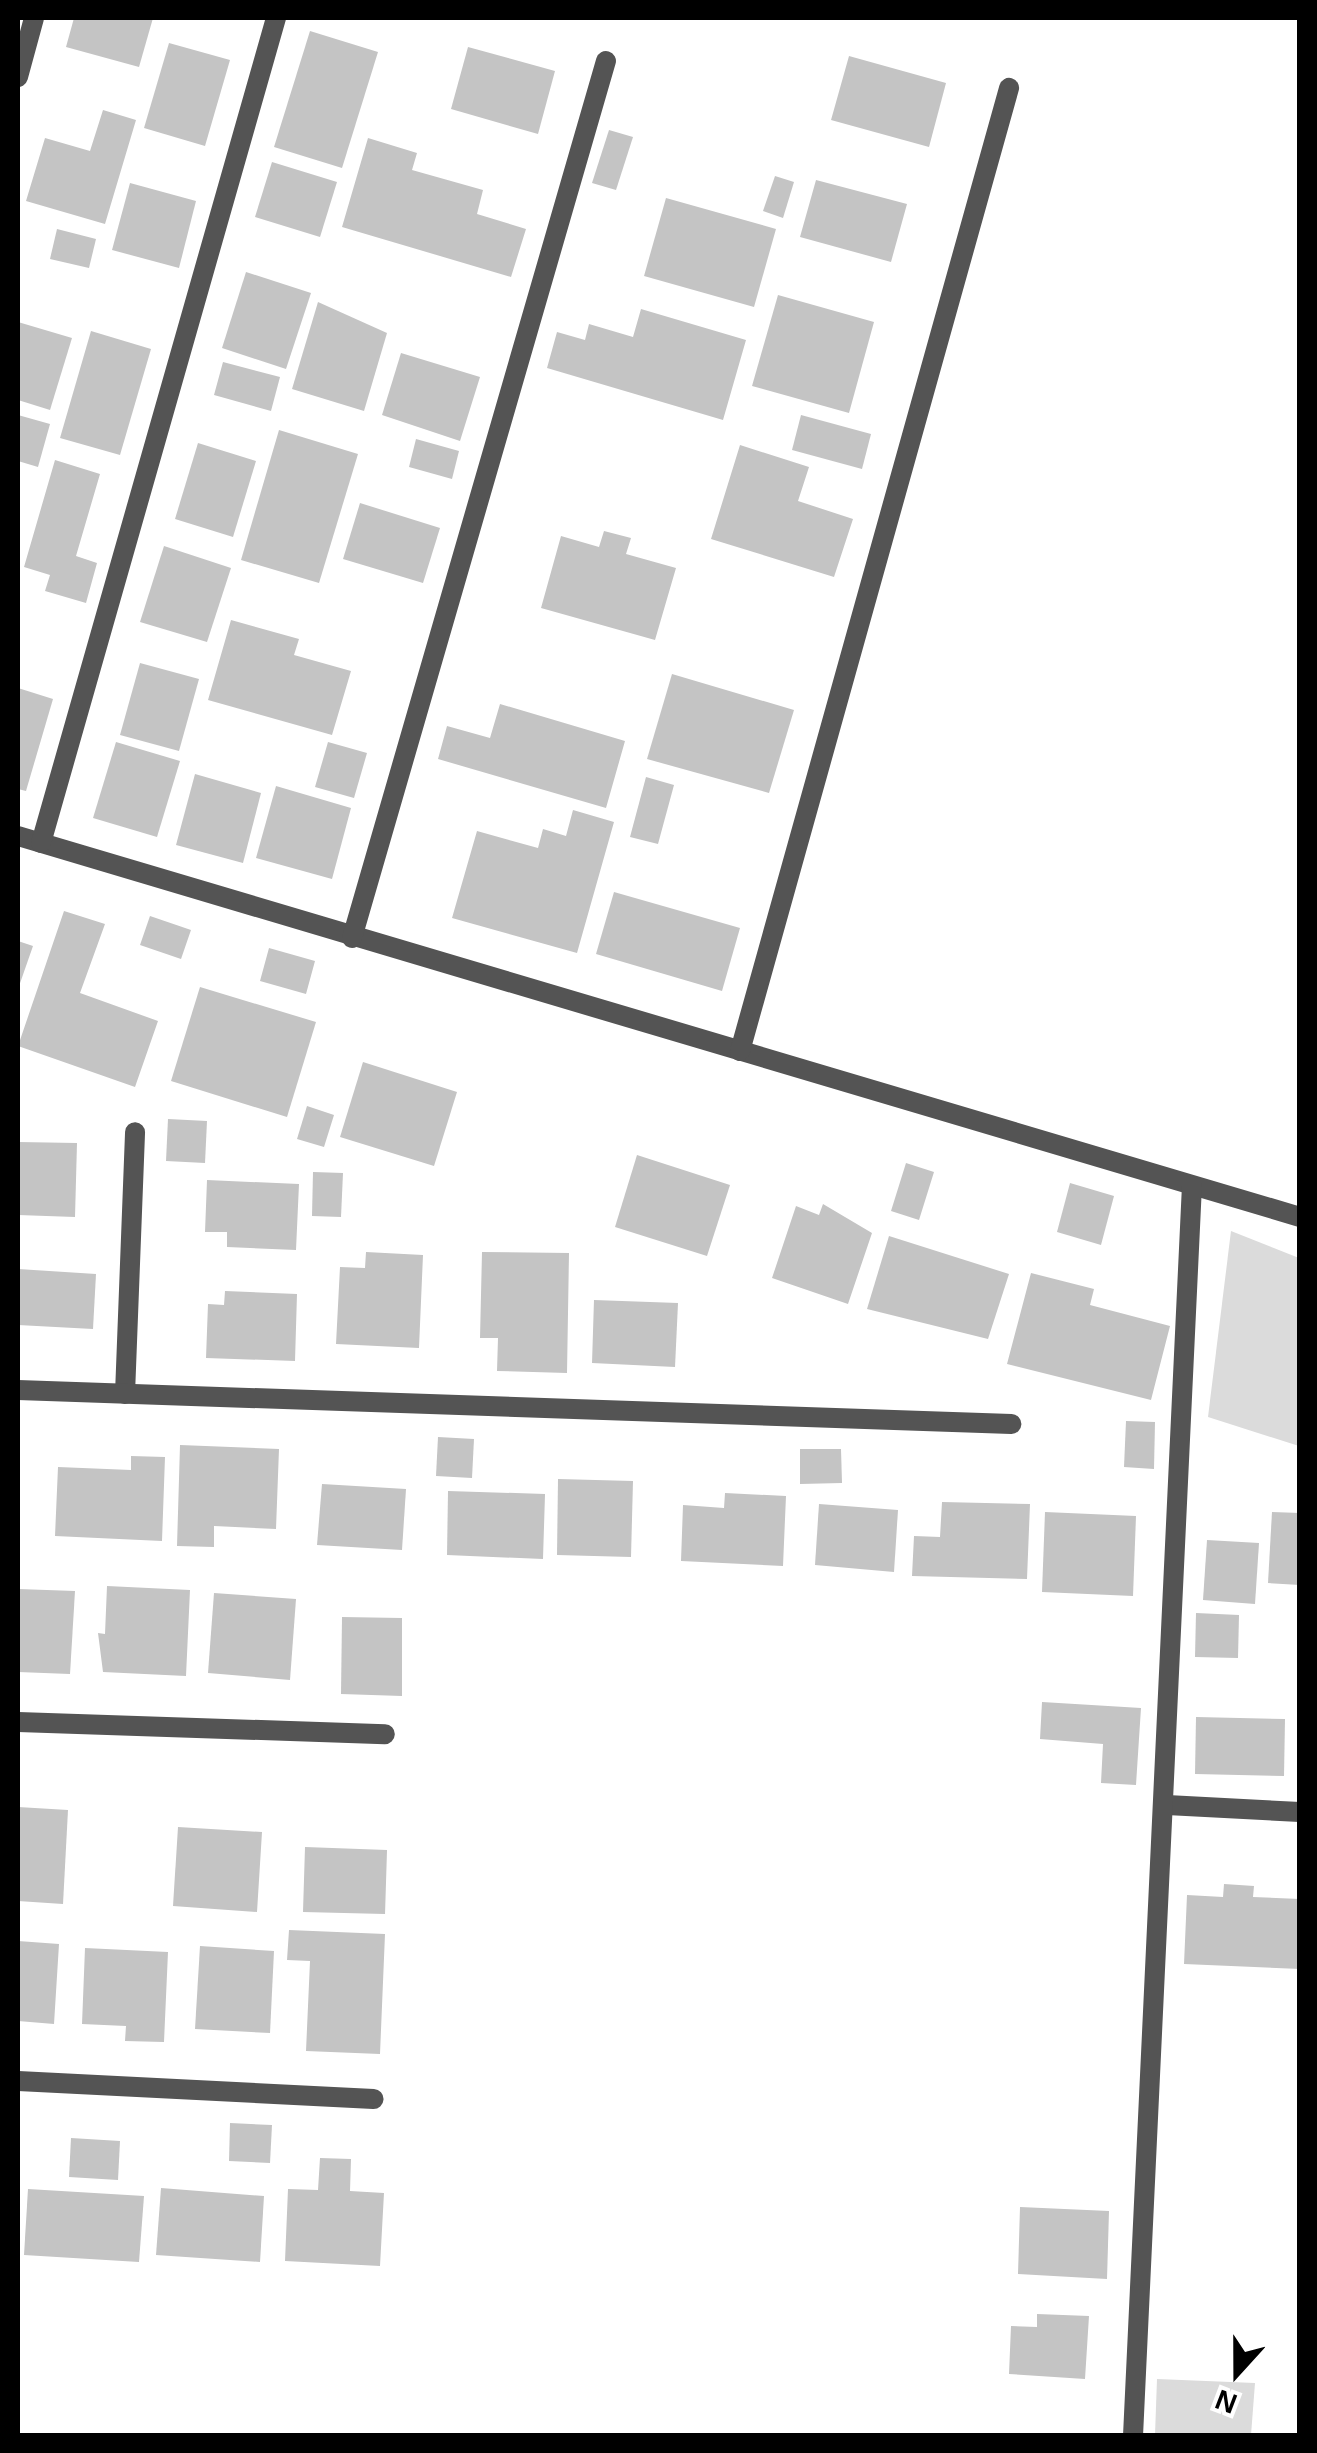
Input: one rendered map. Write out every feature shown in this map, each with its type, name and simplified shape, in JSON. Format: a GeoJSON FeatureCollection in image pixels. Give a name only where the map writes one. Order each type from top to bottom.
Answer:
{"type":"FeatureCollection","features":[{"type":"Feature","properties":{"kind":"street"},"geometry":{"type":"LineString","coordinates":[[18,76],[34,18]]}},
{"type":"Feature","properties":{"kind":"street"},"geometry":{"type":"LineString","coordinates":[[42,843],[276,18]]}},
{"type":"Feature","properties":{"kind":"street"},"geometry":{"type":"LineString","coordinates":[[352,938],[606,61]]}},
{"type":"Feature","properties":{"kind":"street"},"geometry":{"type":"LineString","coordinates":[[740,1052],[1009,88]]}},
{"type":"Feature","properties":{"kind":"street"},"geometry":{"type":"LineString","coordinates":[[18,836],[1300,1217]]}},
{"type":"Feature","properties":{"kind":"street"},"geometry":{"type":"LineString","coordinates":[[124,1394],[135,1132]]}},
{"type":"Feature","properties":{"kind":"street"},"geometry":{"type":"LineString","coordinates":[[1132,2436],[1167,1805],[1192,1186]]}},
{"type":"Feature","properties":{"kind":"street"},"geometry":{"type":"LineString","coordinates":[[18,1390],[1011,1424]]}},
{"type":"Feature","properties":{"kind":"street"},"geometry":{"type":"LineString","coordinates":[[18,1722],[385,1734]]}},
{"type":"Feature","properties":{"kind":"street"},"geometry":{"type":"LineString","coordinates":[[1167,1805],[1300,1812]]}},
{"type":"Feature","properties":{"kind":"street"},"geometry":{"type":"LineString","coordinates":[[18,2081],[374,2099]]}},
{"type":"Feature","properties":{"kind":"shaded area"},"geometry":{"type":"Polygon","coordinates":[[[1231,1231],[1299,1258],[1299,1446],[1208,1417],[1231,1231]]]}},
{"type":"Feature","properties":{"kind":"shaded area"},"geometry":{"type":"Polygon","coordinates":[[[1157,2379],[1255,2383],[1251,2435],[1155,2435],[1157,2379]]]}},
{"type":"Feature","properties":{"kind":"building"},"geometry":{"type":"Polygon","coordinates":[[[74,18],[153,18],[139,67],[66,47],[74,18]]]}},
{"type":"Feature","properties":{"kind":"building"},"geometry":{"type":"Polygon","coordinates":[[[310,31],[378,52],[342,168],[274,147],[310,31]]]}},
{"type":"Feature","properties":{"kind":"building"},"geometry":{"type":"Polygon","coordinates":[[[169,43],[230,60],[205,146],[144,128],[169,43]]]}},
{"type":"Feature","properties":{"kind":"building"},"geometry":{"type":"Polygon","coordinates":[[[468,47],[555,71],[538,134],[451,109],[468,47]]]}},
{"type":"Feature","properties":{"kind":"building"},"geometry":{"type":"Polygon","coordinates":[[[849,56],[946,83],[929,147],[831,120],[849,56]]]}},
{"type":"Feature","properties":{"kind":"building"},"geometry":{"type":"Polygon","coordinates":[[[103,110],[136,120],[105,224],[26,201],[45,138],[90,151],[103,110]]]}},
{"type":"Feature","properties":{"kind":"building"},"geometry":{"type":"Polygon","coordinates":[[[609,130],[633,137],[616,190],[592,183],[609,130]]]}},
{"type":"Feature","properties":{"kind":"building"},"geometry":{"type":"Polygon","coordinates":[[[368,138],[417,153],[412,170],[483,190],[477,214],[526,229],[511,277],[342,227],[368,138]]]}},
{"type":"Feature","properties":{"kind":"building"},"geometry":{"type":"Polygon","coordinates":[[[272,162],[337,182],[320,237],[255,217],[272,162]]]}},
{"type":"Feature","properties":{"kind":"building"},"geometry":{"type":"Polygon","coordinates":[[[775,176],[794,182],[783,218],[763,211],[775,176]]]}},
{"type":"Feature","properties":{"kind":"building"},"geometry":{"type":"Polygon","coordinates":[[[816,180],[907,204],[891,262],[800,237],[816,180]]]}},
{"type":"Feature","properties":{"kind":"building"},"geometry":{"type":"Polygon","coordinates":[[[130,183],[196,201],[179,268],[112,250],[130,183]]]}},
{"type":"Feature","properties":{"kind":"building"},"geometry":{"type":"Polygon","coordinates":[[[666,198],[776,229],[754,307],[644,276],[666,198]]]}},
{"type":"Feature","properties":{"kind":"building"},"geometry":{"type":"Polygon","coordinates":[[[57,229],[96,239],[89,268],[50,259],[57,229]]]}},
{"type":"Feature","properties":{"kind":"building"},"geometry":{"type":"Polygon","coordinates":[[[246,272],[311,293],[286,369],[222,348],[246,272]]]}},
{"type":"Feature","properties":{"kind":"building"},"geometry":{"type":"Polygon","coordinates":[[[778,295],[874,322],[849,413],[752,386],[778,295]]]}},
{"type":"Feature","properties":{"kind":"building"},"geometry":{"type":"Polygon","coordinates":[[[318,302],[387,333],[364,411],[292,389],[318,302]]]}},
{"type":"Feature","properties":{"kind":"building"},"geometry":{"type":"Polygon","coordinates":[[[641,309],[746,340],[723,420],[547,368],[557,332],[585,340],[589,324],[633,337],[641,309]]]}},
{"type":"Feature","properties":{"kind":"building"},"geometry":{"type":"Polygon","coordinates":[[[18,322],[72,338],[50,410],[18,400],[18,322]]]}},
{"type":"Feature","properties":{"kind":"building"},"geometry":{"type":"Polygon","coordinates":[[[91,331],[151,349],[120,455],[60,438],[91,331]]]}},
{"type":"Feature","properties":{"kind":"building"},"geometry":{"type":"Polygon","coordinates":[[[401,353],[480,377],[460,441],[382,415],[401,353]]]}},
{"type":"Feature","properties":{"kind":"building"},"geometry":{"type":"Polygon","coordinates":[[[223,362],[280,377],[271,411],[214,395],[223,362]]]}},
{"type":"Feature","properties":{"kind":"building"},"geometry":{"type":"Polygon","coordinates":[[[18,415],[50,424],[38,467],[18,461],[18,415]]]}},
{"type":"Feature","properties":{"kind":"building"},"geometry":{"type":"Polygon","coordinates":[[[801,415],[871,434],[862,469],[792,450],[801,415]]]}},
{"type":"Feature","properties":{"kind":"building"},"geometry":{"type":"Polygon","coordinates":[[[279,430],[358,454],[319,583],[241,560],[279,430]]]}},
{"type":"Feature","properties":{"kind":"building"},"geometry":{"type":"Polygon","coordinates":[[[416,439],[459,451],[452,479],[409,467],[416,439]]]}},
{"type":"Feature","properties":{"kind":"building"},"geometry":{"type":"Polygon","coordinates":[[[198,443],[256,461],[233,537],[175,519],[198,443]]]}},
{"type":"Feature","properties":{"kind":"building"},"geometry":{"type":"Polygon","coordinates":[[[740,445],[809,467],[798,501],[853,519],[834,577],[711,539],[740,445]]]}},
{"type":"Feature","properties":{"kind":"building"},"geometry":{"type":"Polygon","coordinates":[[[55,460],[100,474],[76,556],[97,563],[86,603],[45,591],[50,575],[24,567],[55,460]]]}},
{"type":"Feature","properties":{"kind":"building"},"geometry":{"type":"Polygon","coordinates":[[[360,503],[440,528],[423,583],[343,559],[360,503]]]}},
{"type":"Feature","properties":{"kind":"building"},"geometry":{"type":"Polygon","coordinates":[[[604,531],[631,538],[626,554],[676,568],[655,640],[541,608],[561,536],[599,547],[604,531]]]}},
{"type":"Feature","properties":{"kind":"building"},"geometry":{"type":"Polygon","coordinates":[[[164,546],[231,568],[207,642],[140,622],[164,546]]]}},
{"type":"Feature","properties":{"kind":"building"},"geometry":{"type":"Polygon","coordinates":[[[231,620],[299,639],[294,655],[351,671],[332,735],[208,700],[231,620]]]}},
{"type":"Feature","properties":{"kind":"building"},"geometry":{"type":"Polygon","coordinates":[[[140,663],[199,679],[179,751],[120,735],[140,663]]]}},
{"type":"Feature","properties":{"kind":"building"},"geometry":{"type":"Polygon","coordinates":[[[672,674],[794,710],[769,793],[647,759],[672,674]]]}},
{"type":"Feature","properties":{"kind":"building"},"geometry":{"type":"Polygon","coordinates":[[[18,688],[53,699],[26,791],[18,789],[18,688]]]}},
{"type":"Feature","properties":{"kind":"building"},"geometry":{"type":"Polygon","coordinates":[[[500,704],[625,741],[606,808],[438,759],[447,726],[490,738],[500,704]]]}},
{"type":"Feature","properties":{"kind":"building"},"geometry":{"type":"Polygon","coordinates":[[[116,742],[180,761],[157,837],[93,818],[116,742]]]}},
{"type":"Feature","properties":{"kind":"building"},"geometry":{"type":"Polygon","coordinates":[[[328,742],[367,753],[354,798],[315,787],[328,742]]]}},
{"type":"Feature","properties":{"kind":"building"},"geometry":{"type":"Polygon","coordinates":[[[195,774],[261,793],[243,863],[176,845],[195,774]]]}},
{"type":"Feature","properties":{"kind":"building"},"geometry":{"type":"Polygon","coordinates":[[[646,777],[674,785],[658,844],[630,837],[646,777]]]}},
{"type":"Feature","properties":{"kind":"building"},"geometry":{"type":"Polygon","coordinates":[[[276,786],[351,808],[332,879],[256,858],[276,786]]]}},
{"type":"Feature","properties":{"kind":"building"},"geometry":{"type":"Polygon","coordinates":[[[573,810],[614,822],[577,953],[452,918],[477,831],[538,848],[543,829],[566,836],[573,810]]]}},
{"type":"Feature","properties":{"kind":"building"},"geometry":{"type":"Polygon","coordinates":[[[614,892],[740,928],[722,991],[596,954],[614,892]]]}},
{"type":"Feature","properties":{"kind":"building"},"geometry":{"type":"Polygon","coordinates":[[[64,911],[105,924],[80,993],[158,1021],[135,1087],[18,1046],[64,911]]]}},
{"type":"Feature","properties":{"kind":"building"},"geometry":{"type":"Polygon","coordinates":[[[150,916],[191,930],[181,959],[140,945],[150,916]]]}},
{"type":"Feature","properties":{"kind":"building"},"geometry":{"type":"Polygon","coordinates":[[[18,941],[33,946],[18,989],[18,941]]]}},
{"type":"Feature","properties":{"kind":"building"},"geometry":{"type":"Polygon","coordinates":[[[269,948],[315,961],[306,994],[260,981],[269,948]]]}},
{"type":"Feature","properties":{"kind":"building"},"geometry":{"type":"Polygon","coordinates":[[[200,987],[316,1022],[287,1117],[171,1081],[200,987]]]}},
{"type":"Feature","properties":{"kind":"building"},"geometry":{"type":"Polygon","coordinates":[[[363,1062],[457,1092],[434,1166],[340,1137],[363,1062]]]}},
{"type":"Feature","properties":{"kind":"building"},"geometry":{"type":"Polygon","coordinates":[[[307,1106],[334,1115],[324,1147],[297,1139],[307,1106]]]}},
{"type":"Feature","properties":{"kind":"building"},"geometry":{"type":"Polygon","coordinates":[[[168,1119],[207,1121],[205,1163],[166,1161],[168,1119]]]}},
{"type":"Feature","properties":{"kind":"building"},"geometry":{"type":"Polygon","coordinates":[[[18,1142],[77,1143],[75,1217],[18,1215],[18,1142]]]}},
{"type":"Feature","properties":{"kind":"building"},"geometry":{"type":"Polygon","coordinates":[[[637,1155],[730,1185],[707,1256],[615,1227],[637,1155]]]}},
{"type":"Feature","properties":{"kind":"building"},"geometry":{"type":"Polygon","coordinates":[[[906,1163],[934,1172],[919,1220],[891,1211],[906,1163]]]}},
{"type":"Feature","properties":{"kind":"building"},"geometry":{"type":"Polygon","coordinates":[[[313,1172],[343,1173],[341,1217],[312,1216],[313,1172]]]}},
{"type":"Feature","properties":{"kind":"building"},"geometry":{"type":"Polygon","coordinates":[[[207,1180],[299,1184],[296,1250],[227,1247],[227,1232],[205,1232],[207,1180]]]}},
{"type":"Feature","properties":{"kind":"building"},"geometry":{"type":"Polygon","coordinates":[[[1070,1183],[1114,1196],[1101,1245],[1057,1232],[1070,1183]]]}},
{"type":"Feature","properties":{"kind":"building"},"geometry":{"type":"Polygon","coordinates":[[[823,1204],[872,1233],[848,1304],[772,1278],[796,1206],[819,1215],[823,1204]]]}},
{"type":"Feature","properties":{"kind":"building"},"geometry":{"type":"Polygon","coordinates":[[[889,1236],[1009,1274],[988,1339],[867,1309],[889,1236]]]}},
{"type":"Feature","properties":{"kind":"building"},"geometry":{"type":"Polygon","coordinates":[[[366,1252],[423,1255],[419,1348],[336,1344],[340,1267],[365,1268],[366,1252]]]}},
{"type":"Feature","properties":{"kind":"building"},"geometry":{"type":"Polygon","coordinates":[[[482,1252],[569,1253],[567,1373],[497,1371],[498,1338],[480,1338],[482,1252]]]}},
{"type":"Feature","properties":{"kind":"building"},"geometry":{"type":"Polygon","coordinates":[[[18,1269],[96,1274],[93,1329],[18,1325],[18,1269]]]}},
{"type":"Feature","properties":{"kind":"building"},"geometry":{"type":"Polygon","coordinates":[[[1031,1273],[1094,1289],[1090,1305],[1170,1326],[1151,1400],[1007,1364],[1031,1273]]]}},
{"type":"Feature","properties":{"kind":"building"},"geometry":{"type":"Polygon","coordinates":[[[225,1291],[297,1294],[295,1361],[206,1358],[208,1304],[224,1305],[225,1291]]]}},
{"type":"Feature","properties":{"kind":"building"},"geometry":{"type":"Polygon","coordinates":[[[594,1300],[678,1303],[675,1367],[592,1363],[594,1300]]]}},
{"type":"Feature","properties":{"kind":"building"},"geometry":{"type":"Polygon","coordinates":[[[1126,1421],[1155,1422],[1154,1469],[1124,1467],[1126,1421]]]}},
{"type":"Feature","properties":{"kind":"building"},"geometry":{"type":"Polygon","coordinates":[[[438,1437],[474,1439],[472,1478],[436,1476],[438,1437]]]}},
{"type":"Feature","properties":{"kind":"building"},"geometry":{"type":"Polygon","coordinates":[[[180,1445],[279,1449],[276,1529],[214,1526],[214,1547],[177,1546],[180,1445]]]}},
{"type":"Feature","properties":{"kind":"building"},"geometry":{"type":"Polygon","coordinates":[[[800,1449],[841,1449],[842,1483],[800,1484],[800,1449]]]}},
{"type":"Feature","properties":{"kind":"building"},"geometry":{"type":"Polygon","coordinates":[[[131,1456],[165,1457],[162,1541],[55,1536],[58,1467],[131,1470],[131,1456]]]}},
{"type":"Feature","properties":{"kind":"building"},"geometry":{"type":"Polygon","coordinates":[[[558,1479],[633,1481],[631,1557],[557,1555],[558,1479]]]}},
{"type":"Feature","properties":{"kind":"building"},"geometry":{"type":"Polygon","coordinates":[[[322,1484],[406,1489],[402,1550],[317,1545],[322,1484]]]}},
{"type":"Feature","properties":{"kind":"building"},"geometry":{"type":"Polygon","coordinates":[[[448,1491],[545,1494],[543,1559],[447,1555],[448,1491]]]}},
{"type":"Feature","properties":{"kind":"building"},"geometry":{"type":"Polygon","coordinates":[[[725,1493],[786,1496],[783,1566],[681,1561],[683,1505],[724,1508],[725,1493]]]}},
{"type":"Feature","properties":{"kind":"building"},"geometry":{"type":"Polygon","coordinates":[[[942,1502],[1030,1504],[1027,1579],[912,1576],[914,1536],[940,1537],[942,1502]]]}},
{"type":"Feature","properties":{"kind":"building"},"geometry":{"type":"Polygon","coordinates":[[[819,1504],[898,1510],[894,1572],[815,1565],[819,1504]]]}},
{"type":"Feature","properties":{"kind":"building"},"geometry":{"type":"Polygon","coordinates":[[[1045,1512],[1136,1516],[1133,1596],[1042,1592],[1045,1512]]]}},
{"type":"Feature","properties":{"kind":"building"},"geometry":{"type":"Polygon","coordinates":[[[1272,1512],[1300,1513],[1300,1585],[1268,1583],[1272,1512]]]}},
{"type":"Feature","properties":{"kind":"building"},"geometry":{"type":"Polygon","coordinates":[[[1207,1540],[1259,1543],[1255,1604],[1203,1600],[1207,1540]]]}},
{"type":"Feature","properties":{"kind":"building"},"geometry":{"type":"Polygon","coordinates":[[[107,1586],[190,1590],[186,1676],[103,1672],[98,1633],[105,1634],[107,1586]]]}},
{"type":"Feature","properties":{"kind":"building"},"geometry":{"type":"Polygon","coordinates":[[[18,1589],[75,1591],[70,1674],[18,1672],[18,1589]]]}},
{"type":"Feature","properties":{"kind":"building"},"geometry":{"type":"Polygon","coordinates":[[[214,1593],[296,1599],[290,1680],[208,1673],[214,1593]]]}},
{"type":"Feature","properties":{"kind":"building"},"geometry":{"type":"Polygon","coordinates":[[[1196,1613],[1239,1615],[1238,1658],[1195,1657],[1196,1613]]]}},
{"type":"Feature","properties":{"kind":"building"},"geometry":{"type":"Polygon","coordinates":[[[342,1617],[402,1618],[402,1696],[341,1694],[342,1617]]]}},
{"type":"Feature","properties":{"kind":"building"},"geometry":{"type":"Polygon","coordinates":[[[1042,1702],[1141,1708],[1136,1785],[1101,1783],[1103,1744],[1040,1739],[1042,1702]]]}},
{"type":"Feature","properties":{"kind":"building"},"geometry":{"type":"Polygon","coordinates":[[[1196,1717],[1285,1719],[1284,1776],[1195,1774],[1196,1717]]]}},
{"type":"Feature","properties":{"kind":"building"},"geometry":{"type":"Polygon","coordinates":[[[18,1807],[68,1810],[63,1904],[18,1901],[18,1807]]]}},
{"type":"Feature","properties":{"kind":"building"},"geometry":{"type":"Polygon","coordinates":[[[178,1827],[262,1832],[257,1912],[173,1906],[178,1827]]]}},
{"type":"Feature","properties":{"kind":"building"},"geometry":{"type":"Polygon","coordinates":[[[305,1847],[387,1850],[385,1914],[303,1912],[305,1847]]]}},
{"type":"Feature","properties":{"kind":"building"},"geometry":{"type":"Polygon","coordinates":[[[1224,1884],[1254,1886],[1253,1897],[1300,1899],[1300,1969],[1184,1964],[1187,1895],[1223,1897],[1224,1884]]]}},
{"type":"Feature","properties":{"kind":"building"},"geometry":{"type":"Polygon","coordinates":[[[289,1930],[385,1934],[380,2054],[306,2051],[310,1961],[287,1960],[289,1930]]]}},
{"type":"Feature","properties":{"kind":"building"},"geometry":{"type":"Polygon","coordinates":[[[18,1941],[59,1944],[54,2024],[18,2021],[18,1941]]]}},
{"type":"Feature","properties":{"kind":"building"},"geometry":{"type":"Polygon","coordinates":[[[200,1946],[274,1951],[270,2033],[195,2029],[200,1946]]]}},
{"type":"Feature","properties":{"kind":"building"},"geometry":{"type":"Polygon","coordinates":[[[85,1948],[168,1952],[164,2042],[125,2041],[126,2026],[82,2024],[85,1948]]]}},
{"type":"Feature","properties":{"kind":"building"},"geometry":{"type":"Polygon","coordinates":[[[230,2123],[272,2125],[270,2163],[229,2161],[230,2123]]]}},
{"type":"Feature","properties":{"kind":"building"},"geometry":{"type":"Polygon","coordinates":[[[71,2138],[120,2141],[118,2180],[69,2177],[71,2138]]]}},
{"type":"Feature","properties":{"kind":"building"},"geometry":{"type":"Polygon","coordinates":[[[320,2158],[351,2159],[350,2191],[384,2193],[380,2266],[285,2261],[288,2189],[318,2190],[320,2158]]]}},
{"type":"Feature","properties":{"kind":"building"},"geometry":{"type":"Polygon","coordinates":[[[161,2188],[264,2196],[260,2262],[156,2255],[161,2188]]]}},
{"type":"Feature","properties":{"kind":"building"},"geometry":{"type":"Polygon","coordinates":[[[28,2189],[144,2196],[139,2262],[24,2255],[28,2189]]]}},
{"type":"Feature","properties":{"kind":"building"},"geometry":{"type":"Polygon","coordinates":[[[1020,2207],[1109,2211],[1107,2279],[1018,2274],[1020,2207]]]}},
{"type":"Feature","properties":{"kind":"building"},"geometry":{"type":"Polygon","coordinates":[[[1037,2314],[1089,2316],[1085,2379],[1009,2374],[1011,2326],[1037,2327],[1037,2314]]]}}]}
